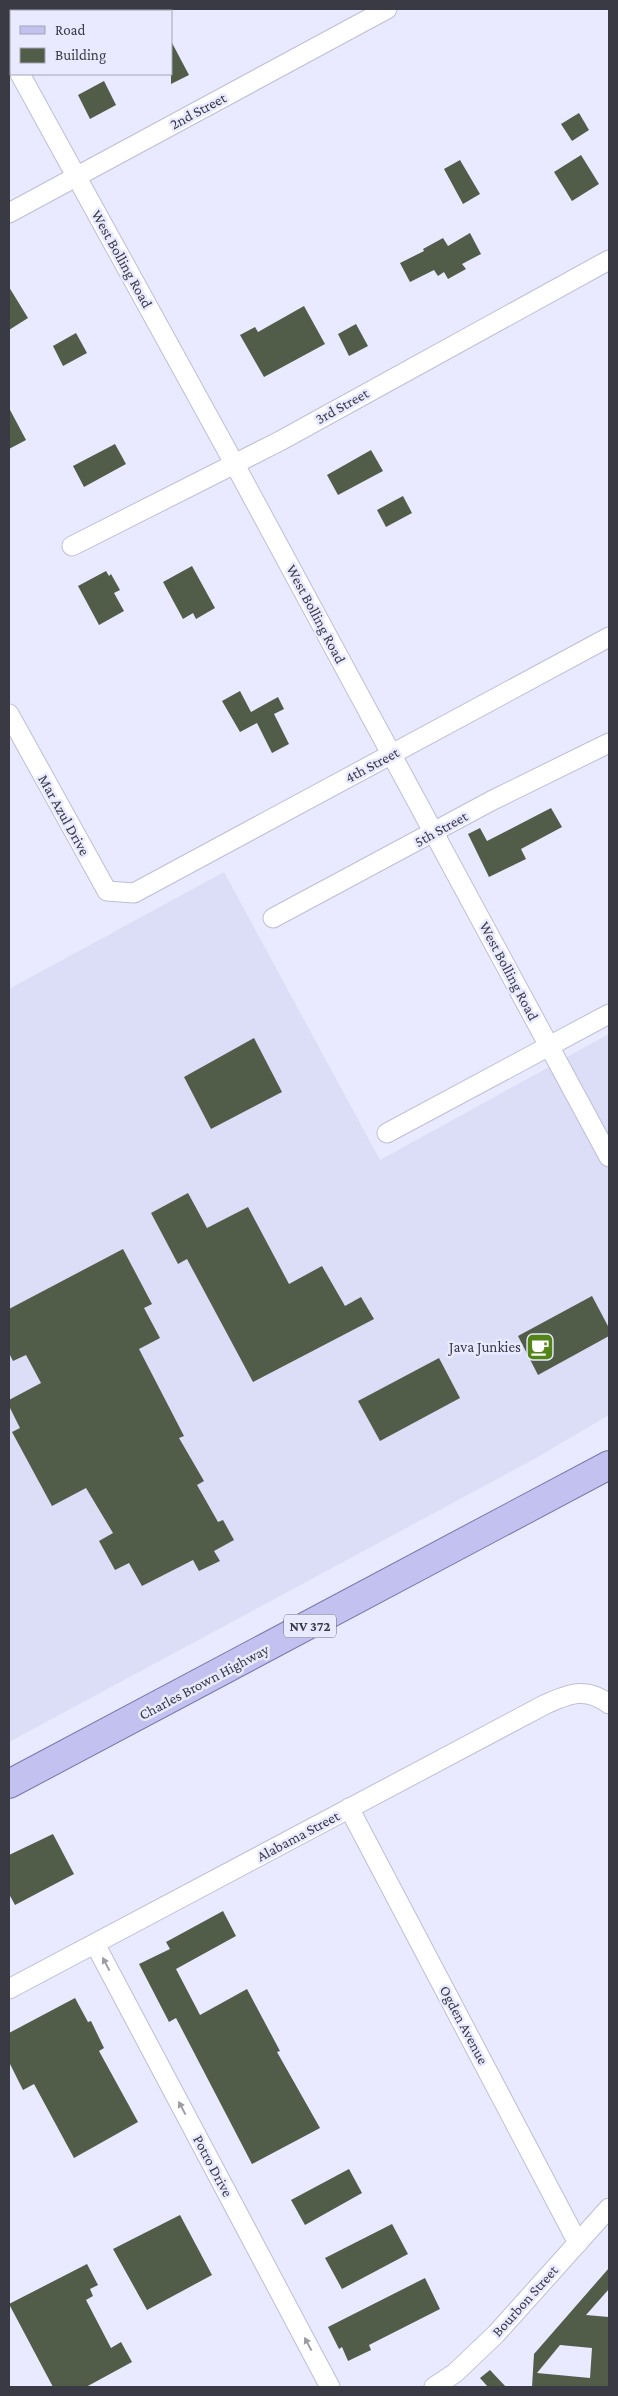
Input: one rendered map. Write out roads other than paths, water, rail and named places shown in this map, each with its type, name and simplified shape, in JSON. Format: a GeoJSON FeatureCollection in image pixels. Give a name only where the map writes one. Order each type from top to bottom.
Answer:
{"type":"FeatureCollection","features":[{"type":"Feature","properties":{"kind":"main road","name":"Charles Brown Highway"},"geometry":{"type":"LineString","coordinates":[[9,1784],[609,1465]]}},
{"type":"Feature","properties":{"kind":"street","name":"2nd Street"},"geometry":{"type":"LineString","coordinates":[[9,214],[388,9]]}},
{"type":"Feature","properties":{"kind":"street","name":"West Bolling Road"},"geometry":{"type":"LineString","coordinates":[[21,75],[234,463],[609,1157]]}},
{"type":"Feature","properties":{"kind":"street","name":"3rd Street"},"geometry":{"type":"LineString","coordinates":[[72,546],[280,441],[609,260]]}},
{"type":"Feature","properties":{"kind":"street","name":"4th Street"},"geometry":{"type":"LineString","coordinates":[[134,893],[609,637]]}},
{"type":"Feature","properties":{"kind":"street","name":"Mar Azul Drive"},"geometry":{"type":"LineString","coordinates":[[9,714],[107,891],[134,893]]}},
{"type":"Feature","properties":{"kind":"street","name":"5th Street"},"geometry":{"type":"LineString","coordinates":[[273,918],[435,833],[491,801],[609,743]]}},
{"type":"Feature","properties":{"kind":"street"},"geometry":{"type":"LineString","coordinates":[[388,1134],[609,1014]]}},
{"type":"Feature","properties":{"kind":"street","name":"Alabama Street"},"geometry":{"type":"LineString","coordinates":[[9,1990],[544,1705],[569,1694],[590,1693],[609,1704]]}},
{"type":"Feature","properties":{"kind":"street","name":"Ogden Avenue"},"geometry":{"type":"LineString","coordinates":[[350,1808],[578,2243]]}},
{"type":"Feature","properties":{"kind":"street","name":"Potro Drive"},"geometry":{"type":"LineString","coordinates":[[95,1944],[330,2387]]}},
{"type":"Feature","properties":{"kind":"street","name":"Bourbon Street"},"geometry":{"type":"LineString","coordinates":[[434,2387],[456,2373],[496,2334],[609,2208]]}},
{"type":"Feature","properties":{"kind":"place","name":"Java Junkies"},"geometry":{"type":"Point","coordinates":[540,1347]}}]}
